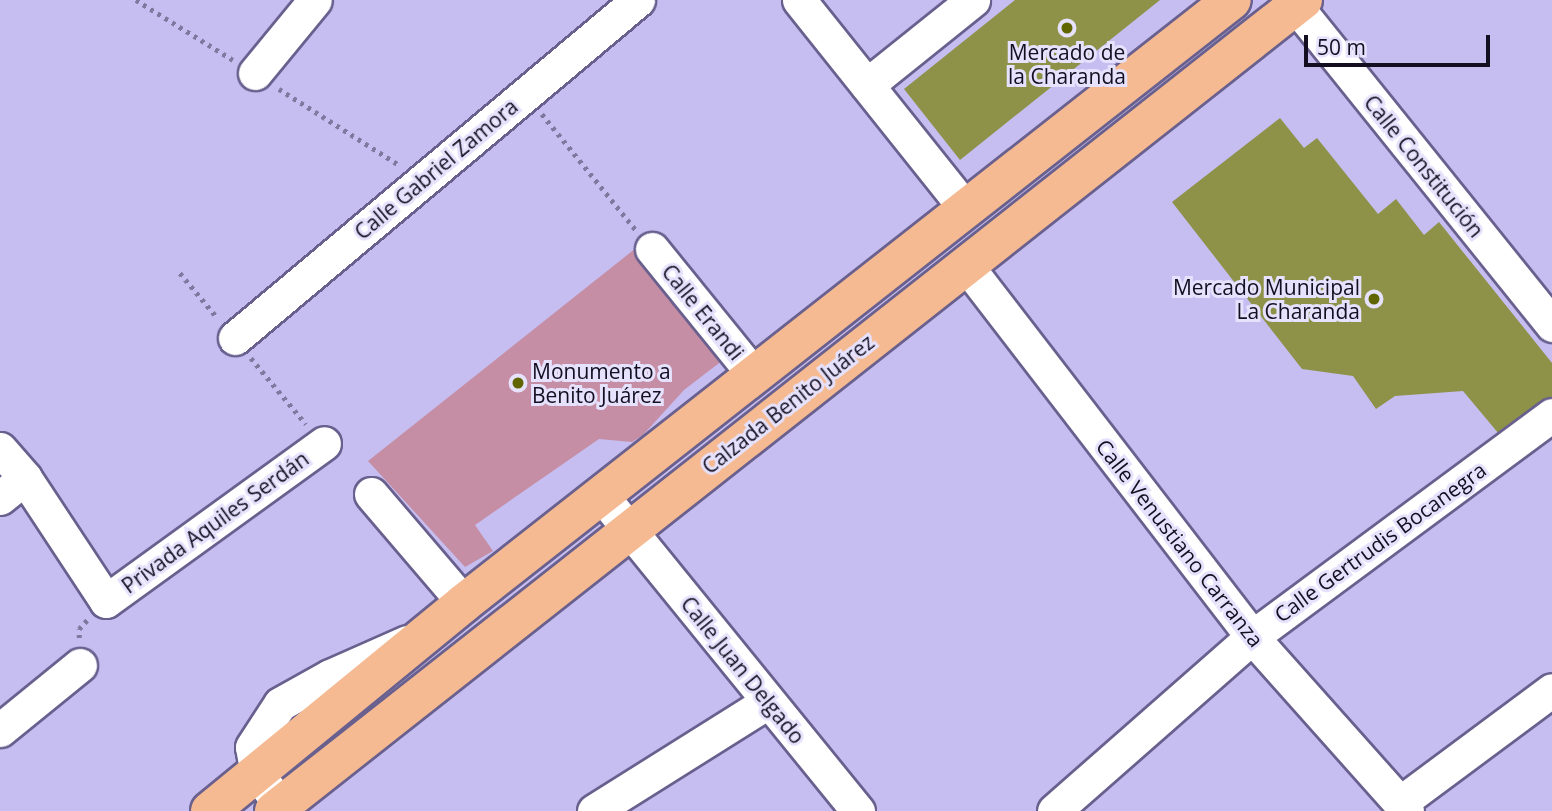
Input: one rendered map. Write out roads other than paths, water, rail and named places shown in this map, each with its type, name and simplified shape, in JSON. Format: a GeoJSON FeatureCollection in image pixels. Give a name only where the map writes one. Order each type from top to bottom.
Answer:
{"type":"FeatureCollection","features":[{"type":"Feature","properties":{"kind":"main road","name":"Calzada Benito Juárez"},"geometry":{"type":"LineString","coordinates":[[210,811],[433,632],[464,603],[1232,0]]}},
{"type":"Feature","properties":{"kind":"main road","name":"Calzada Benito Juárez"},"geometry":{"type":"LineString","coordinates":[[281,809],[628,529],[1296,2]]}},
{"type":"Feature","properties":{"kind":"street"},"geometry":{"type":"LineString","coordinates":[[254,73],[315,0]]}},
{"type":"Feature","properties":{"kind":"street","name":"Calle Gabriel Zamora"},"geometry":{"type":"LineString","coordinates":[[235,338],[638,0]]}},
{"type":"Feature","properties":{"kind":"street"},"geometry":{"type":"LineString","coordinates":[[799,0],[965,208]]}},
{"type":"Feature","properties":{"kind":"street"},"geometry":{"type":"LineString","coordinates":[[867,85],[973,0]]}},
{"type":"Feature","properties":{"kind":"street","name":"Calle Constitución"},"geometry":{"type":"LineString","coordinates":[[1296,2],[1552,326]]}},
{"type":"Feature","properties":{"kind":"street","name":"Calle Erandi"},"geometry":{"type":"LineString","coordinates":[[652,249],[754,375]]}},
{"type":"Feature","properties":{"kind":"street","name":"Calle Venustiano Carranza"},"geometry":{"type":"LineString","coordinates":[[966,265],[1252,637],[1404,807]]}},
{"type":"Feature","properties":{"kind":"street","name":"Calle Gertrudis Bocanegra"},"geometry":{"type":"LineString","coordinates":[[1054,811],[1252,637],[1552,415]]}},
{"type":"Feature","properties":{"kind":"street","name":"Privada Aquiles Serdán"},"geometry":{"type":"LineString","coordinates":[[13,488],[106,601],[324,443]]}},
{"type":"Feature","properties":{"kind":"street"},"geometry":{"type":"LineString","coordinates":[[0,449],[13,488]]}},
{"type":"Feature","properties":{"kind":"street"},"geometry":{"type":"LineString","coordinates":[[371,494],[464,603]]}},
{"type":"Feature","properties":{"kind":"street","name":"Calle Juan Delgado"},"geometry":{"type":"LineString","coordinates":[[602,496],[858,811]]}},
{"type":"Feature","properties":{"kind":"street"},"geometry":{"type":"LineString","coordinates":[[0,730],[80,665]]}},
{"type":"Feature","properties":{"kind":"street"},"geometry":{"type":"LineString","coordinates":[[1404,807],[1552,690]]}},
{"type":"Feature","properties":{"kind":"street"},"geometry":{"type":"LineString","coordinates":[[594,811],[768,702]]}},
{"type":"Feature","properties":{"kind":"street"},"geometry":{"type":"LineString","coordinates":[[257,775],[281,809]]}},
{"type":"Feature","properties":{"kind":"place","name":"Mercado de la Charanda"},"geometry":{"type":"Point","coordinates":[1067,28]}},
{"type":"Feature","properties":{"kind":"place","name":"Mercado Municipal La Charanda"},"geometry":{"type":"Point","coordinates":[1374,299]}},
{"type":"Feature","properties":{"kind":"place","name":"Monumento a Benito Juárez"},"geometry":{"type":"Point","coordinates":[518,383]}}]}
